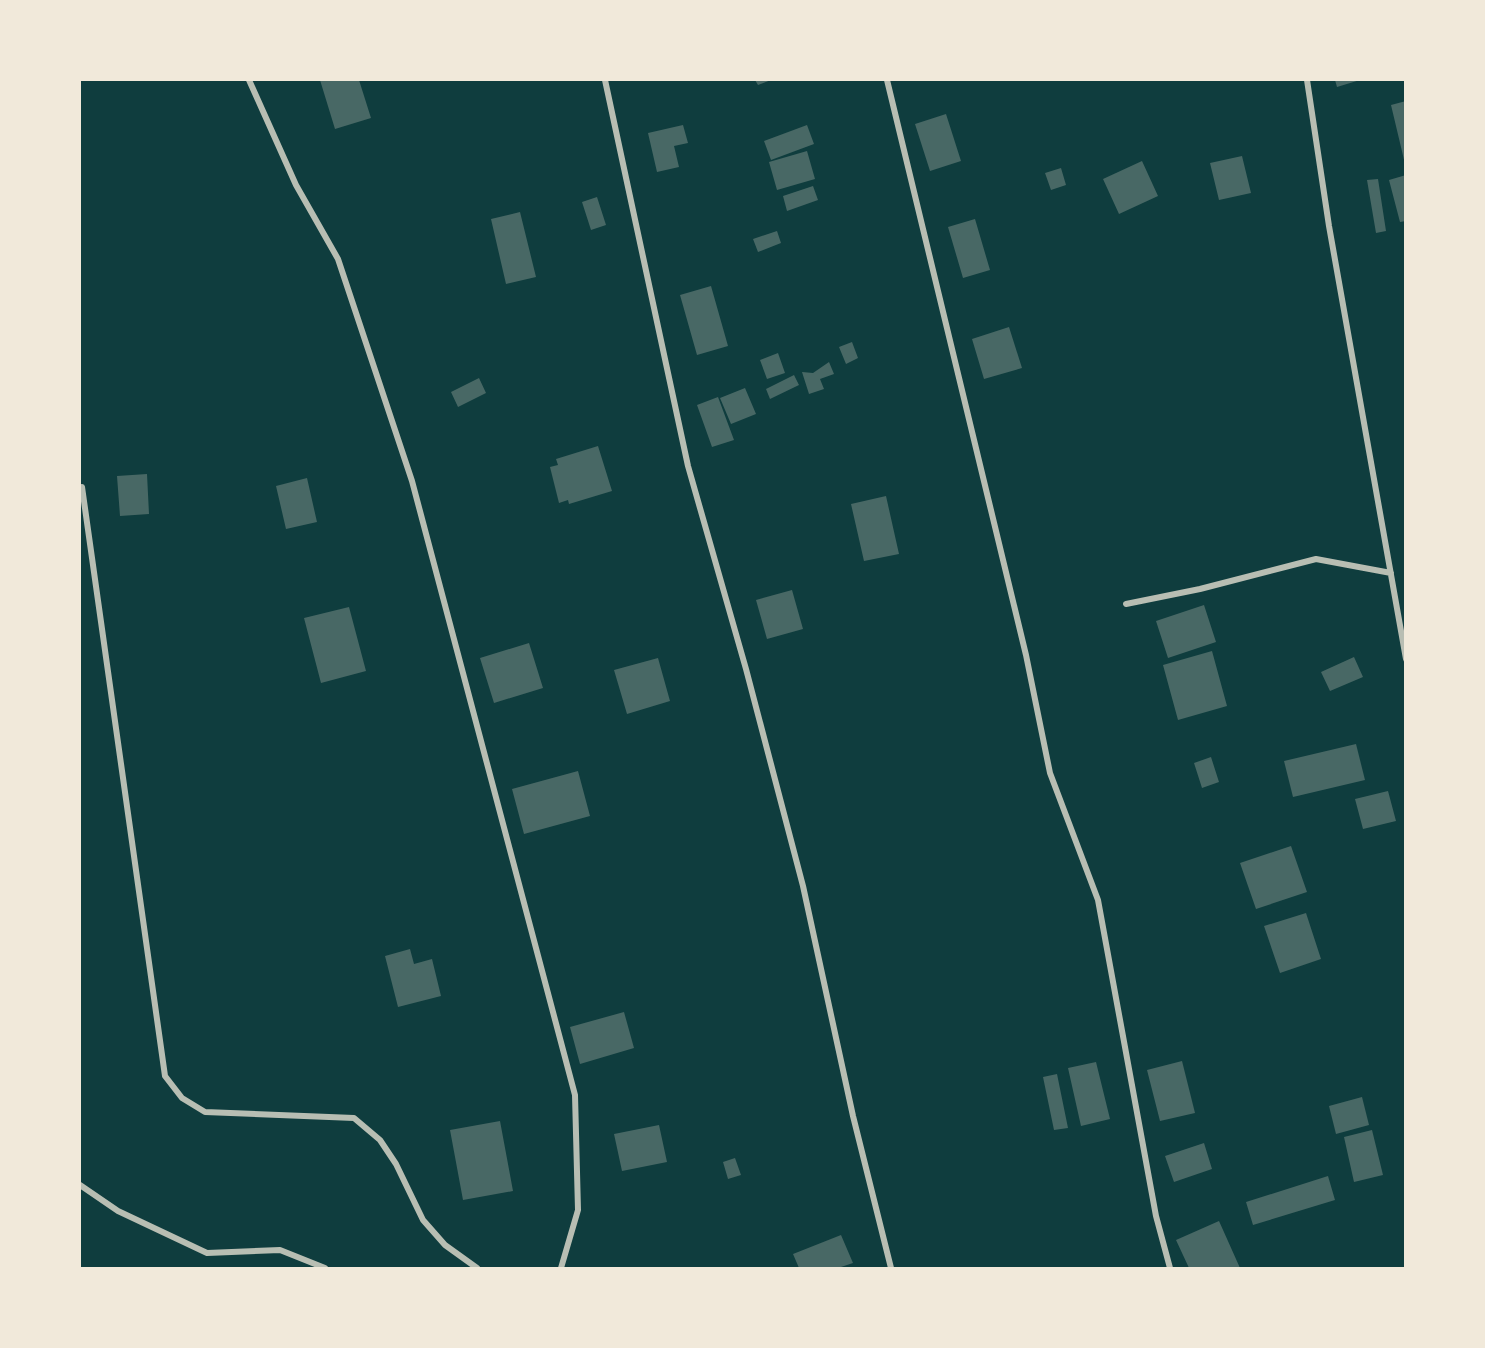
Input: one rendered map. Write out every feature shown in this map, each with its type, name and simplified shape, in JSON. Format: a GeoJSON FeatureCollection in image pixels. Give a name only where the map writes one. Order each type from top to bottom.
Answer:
{"type":"FeatureCollection","features":[{"type":"Feature","properties":{"kind":"street"},"geometry":{"type":"LineString","coordinates":[[249,80],[296,185],[338,259],[412,481],[574,1095],[578,1210],[561,1269]]}},
{"type":"Feature","properties":{"kind":"street"},"geometry":{"type":"LineString","coordinates":[[605,80],[688,466],[746,669],[804,886],[853,1116],[891,1269]]}},
{"type":"Feature","properties":{"kind":"street"},"geometry":{"type":"LineString","coordinates":[[887,80],[1026,655],[1050,773],[1098,900],[1156,1216],[1170,1269]]}},
{"type":"Feature","properties":{"kind":"street"},"geometry":{"type":"LineString","coordinates":[[1307,80],[1329,226],[1406,659]]}},
{"type":"Feature","properties":{"kind":"street"},"geometry":{"type":"LineString","coordinates":[[82,487],[165,1076],[182,1098],[205,1112],[354,1118],[380,1140],[396,1164],[423,1220],[445,1245],[477,1269]]}},
{"type":"Feature","properties":{"kind":"street"},"geometry":{"type":"LineString","coordinates":[[1126,604],[1200,589],[1316,559],[1391,573]]}},
{"type":"Feature","properties":{"kind":"street"},"geometry":{"type":"LineString","coordinates":[[80,1185],[118,1211],[207,1253],[280,1250],[325,1269]]}},
{"type":"Feature","properties":{"kind":"building"},"geometry":{"type":"Polygon","coordinates":[[[320,80],[359,80],[371,118],[335,129],[320,80]]]}},
{"type":"Feature","properties":{"kind":"building"},"geometry":{"type":"Polygon","coordinates":[[[755,80],[771,80],[758,85],[755,80]]]}},
{"type":"Feature","properties":{"kind":"building"},"geometry":{"type":"Polygon","coordinates":[[[1335,80],[1360,80],[1337,87],[1335,80]]]}},
{"type":"Feature","properties":{"kind":"building"},"geometry":{"type":"Polygon","coordinates":[[[1406,101],[1406,164],[1405,164],[1391,105],[1406,101]]]}},
{"type":"Feature","properties":{"kind":"building"},"geometry":{"type":"Polygon","coordinates":[[[946,114],[961,161],[930,171],[915,124],[946,114]]]}},
{"type":"Feature","properties":{"kind":"building"},"geometry":{"type":"Polygon","coordinates":[[[683,125],[688,143],[674,146],[679,167],[657,172],[648,133],[683,125]]]}},
{"type":"Feature","properties":{"kind":"building"},"geometry":{"type":"Polygon","coordinates":[[[807,125],[814,144],[771,160],[764,141],[807,125]]]}},
{"type":"Feature","properties":{"kind":"building"},"geometry":{"type":"Polygon","coordinates":[[[807,151],[815,179],[777,190],[769,162],[807,151]]]}},
{"type":"Feature","properties":{"kind":"building"},"geometry":{"type":"Polygon","coordinates":[[[1242,156],[1251,193],[1219,200],[1210,163],[1242,156]]]}},
{"type":"Feature","properties":{"kind":"building"},"geometry":{"type":"Polygon","coordinates":[[[1142,161],[1158,196],[1119,214],[1103,179],[1142,161]]]}},
{"type":"Feature","properties":{"kind":"building"},"geometry":{"type":"Polygon","coordinates":[[[1061,168],[1066,185],[1051,190],[1045,173],[1061,168]]]}},
{"type":"Feature","properties":{"kind":"building"},"geometry":{"type":"Polygon","coordinates":[[[1406,175],[1406,221],[1400,222],[1389,180],[1406,175]]]}},
{"type":"Feature","properties":{"kind":"building"},"geometry":{"type":"Polygon","coordinates":[[[1378,179],[1386,231],[1376,233],[1367,180],[1378,179]]]}},
{"type":"Feature","properties":{"kind":"building"},"geometry":{"type":"Polygon","coordinates":[[[813,186],[818,200],[787,211],[783,196],[813,186]]]}},
{"type":"Feature","properties":{"kind":"building"},"geometry":{"type":"Polygon","coordinates":[[[597,197],[606,225],[591,230],[582,202],[597,197]]]}},
{"type":"Feature","properties":{"kind":"building"},"geometry":{"type":"Polygon","coordinates":[[[520,212],[536,277],[506,284],[491,219],[520,212]]]}},
{"type":"Feature","properties":{"kind":"building"},"geometry":{"type":"Polygon","coordinates":[[[975,219],[990,270],[963,278],[948,227],[975,219]]]}},
{"type":"Feature","properties":{"kind":"building"},"geometry":{"type":"Polygon","coordinates":[[[777,231],[781,243],[758,252],[753,239],[777,231]]]}},
{"type":"Feature","properties":{"kind":"building"},"geometry":{"type":"Polygon","coordinates":[[[711,286],[728,346],[697,355],[680,295],[711,286]]]}},
{"type":"Feature","properties":{"kind":"building"},"geometry":{"type":"Polygon","coordinates":[[[1009,327],[1022,368],[984,379],[972,339],[1009,327]]]}},
{"type":"Feature","properties":{"kind":"building"},"geometry":{"type":"Polygon","coordinates":[[[852,342],[858,358],[846,364],[839,347],[852,342]]]}},
{"type":"Feature","properties":{"kind":"building"},"geometry":{"type":"Polygon","coordinates":[[[778,353],[785,373],[767,379],[760,360],[778,353]]]}},
{"type":"Feature","properties":{"kind":"building"},"geometry":{"type":"Polygon","coordinates":[[[829,362],[834,374],[820,379],[824,389],[809,394],[802,372],[813,373],[829,362]]]}},
{"type":"Feature","properties":{"kind":"building"},"geometry":{"type":"Polygon","coordinates":[[[794,375],[799,385],[770,399],[766,389],[794,375]]]}},
{"type":"Feature","properties":{"kind":"building"},"geometry":{"type":"Polygon","coordinates":[[[479,378],[486,393],[458,407],[451,392],[479,378]]]}},
{"type":"Feature","properties":{"kind":"building"},"geometry":{"type":"Polygon","coordinates":[[[745,388],[756,414],[731,424],[720,398],[745,388]]]}},
{"type":"Feature","properties":{"kind":"building"},"geometry":{"type":"Polygon","coordinates":[[[718,397],[734,440],[712,447],[697,405],[718,397]]]}},
{"type":"Feature","properties":{"kind":"building"},"geometry":{"type":"Polygon","coordinates":[[[598,446],[612,491],[569,504],[568,500],[559,503],[550,467],[558,465],[556,459],[598,446]]]}},
{"type":"Feature","properties":{"kind":"building"},"geometry":{"type":"Polygon","coordinates":[[[147,474],[149,514],[120,516],[117,476],[147,474]]]}},
{"type":"Feature","properties":{"kind":"building"},"geometry":{"type":"Polygon","coordinates":[[[307,478],[317,522],[286,529],[276,486],[307,478]]]}},
{"type":"Feature","properties":{"kind":"building"},"geometry":{"type":"Polygon","coordinates":[[[886,496],[899,554],[864,561],[851,504],[886,496]]]}},
{"type":"Feature","properties":{"kind":"building"},"geometry":{"type":"Polygon","coordinates":[[[792,590],[803,629],[767,639],[756,600],[792,590]]]}},
{"type":"Feature","properties":{"kind":"building"},"geometry":{"type":"Polygon","coordinates":[[[1204,605],[1216,642],[1168,658],[1156,621],[1204,605]]]}},
{"type":"Feature","properties":{"kind":"building"},"geometry":{"type":"Polygon","coordinates":[[[349,607],[366,671],[321,683],[304,618],[349,607]]]}},
{"type":"Feature","properties":{"kind":"building"},"geometry":{"type":"Polygon","coordinates":[[[529,643],[543,688],[494,703],[480,658],[529,643]]]}},
{"type":"Feature","properties":{"kind":"building"},"geometry":{"type":"Polygon","coordinates":[[[1212,651],[1227,706],[1178,720],[1163,665],[1212,651]]]}},
{"type":"Feature","properties":{"kind":"building"},"geometry":{"type":"Polygon","coordinates":[[[1354,657],[1363,677],[1330,691],[1321,672],[1354,657]]]}},
{"type":"Feature","properties":{"kind":"building"},"geometry":{"type":"Polygon","coordinates":[[[658,658],[670,701],[627,714],[614,670],[658,658]]]}},
{"type":"Feature","properties":{"kind":"building"},"geometry":{"type":"Polygon","coordinates":[[[1356,744],[1365,780],[1293,797],[1284,761],[1356,744]]]}},
{"type":"Feature","properties":{"kind":"building"},"geometry":{"type":"Polygon","coordinates":[[[1211,757],[1219,782],[1202,788],[1194,763],[1211,757]]]}},
{"type":"Feature","properties":{"kind":"building"},"geometry":{"type":"Polygon","coordinates":[[[578,771],[590,816],[524,834],[512,789],[578,771]]]}},
{"type":"Feature","properties":{"kind":"building"},"geometry":{"type":"Polygon","coordinates":[[[1388,791],[1396,821],[1363,829],[1355,799],[1388,791]]]}},
{"type":"Feature","properties":{"kind":"building"},"geometry":{"type":"Polygon","coordinates":[[[1291,846],[1307,892],[1256,909],[1240,863],[1291,846]]]}},
{"type":"Feature","properties":{"kind":"building"},"geometry":{"type":"Polygon","coordinates":[[[1306,913],[1321,959],[1280,973],[1264,926],[1306,913]]]}},
{"type":"Feature","properties":{"kind":"building"},"geometry":{"type":"Polygon","coordinates":[[[410,949],[414,964],[432,959],[441,996],[398,1007],[385,956],[410,949]]]}},
{"type":"Feature","properties":{"kind":"building"},"geometry":{"type":"Polygon","coordinates":[[[624,1012],[634,1048],[580,1064],[570,1027],[624,1012]]]}},
{"type":"Feature","properties":{"kind":"building"},"geometry":{"type":"Polygon","coordinates":[[[1182,1061],[1195,1113],[1160,1121],[1147,1070],[1182,1061]]]}},
{"type":"Feature","properties":{"kind":"building"},"geometry":{"type":"Polygon","coordinates":[[[1096,1062],[1110,1119],[1081,1126],[1068,1068],[1096,1062]]]}},
{"type":"Feature","properties":{"kind":"building"},"geometry":{"type":"Polygon","coordinates":[[[1057,1074],[1068,1128],[1054,1130],[1043,1077],[1057,1074]]]}},
{"type":"Feature","properties":{"kind":"building"},"geometry":{"type":"Polygon","coordinates":[[[1362,1097],[1369,1125],[1336,1134],[1329,1106],[1362,1097]]]}},
{"type":"Feature","properties":{"kind":"building"},"geometry":{"type":"Polygon","coordinates":[[[500,1121],[513,1191],[463,1200],[450,1130],[500,1121]]]}},
{"type":"Feature","properties":{"kind":"building"},"geometry":{"type":"Polygon","coordinates":[[[659,1125],[667,1162],[622,1171],[614,1134],[659,1125]]]}},
{"type":"Feature","properties":{"kind":"building"},"geometry":{"type":"Polygon","coordinates":[[[1372,1130],[1383,1175],[1354,1182],[1344,1137],[1372,1130]]]}},
{"type":"Feature","properties":{"kind":"building"},"geometry":{"type":"Polygon","coordinates":[[[1204,1143],[1212,1169],[1174,1182],[1165,1156],[1204,1143]]]}},
{"type":"Feature","properties":{"kind":"building"},"geometry":{"type":"Polygon","coordinates":[[[735,1158],[741,1175],[728,1179],[723,1162],[735,1158]]]}},
{"type":"Feature","properties":{"kind":"building"},"geometry":{"type":"Polygon","coordinates":[[[1328,1176],[1335,1200],[1253,1225],[1246,1202],[1328,1176]]]}},
{"type":"Feature","properties":{"kind":"building"},"geometry":{"type":"Polygon","coordinates":[[[1219,1221],[1240,1268],[1189,1268],[1176,1240],[1219,1221]]]}},
{"type":"Feature","properties":{"kind":"building"},"geometry":{"type":"Polygon","coordinates":[[[841,1235],[853,1263],[838,1268],[799,1268],[793,1254],[841,1235]]]}}]}
